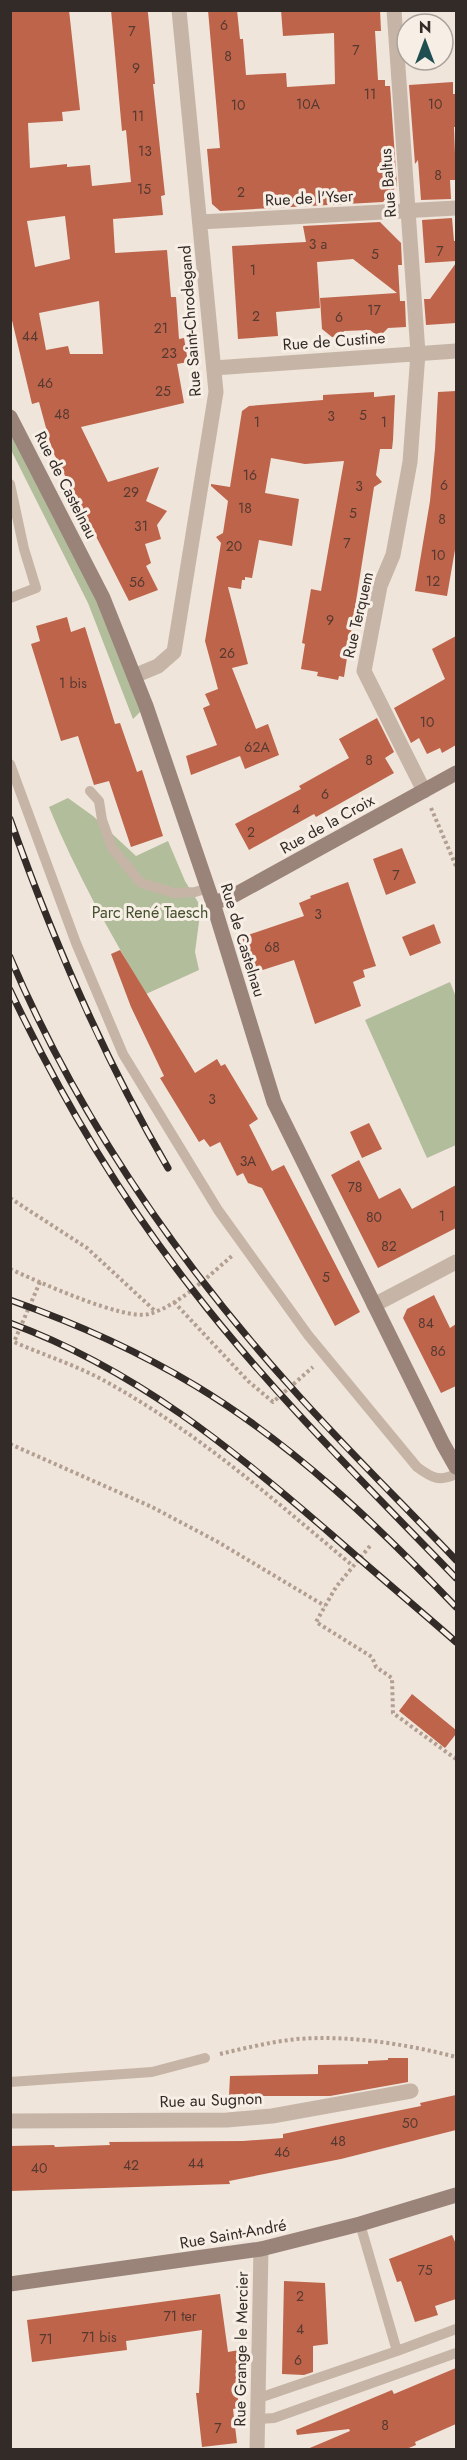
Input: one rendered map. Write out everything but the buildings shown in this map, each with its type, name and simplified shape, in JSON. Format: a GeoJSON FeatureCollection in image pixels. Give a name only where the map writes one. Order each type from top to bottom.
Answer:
{"type":"FeatureCollection","features":[{"type":"Feature","properties":{"kind":"street","name":"Rue Saint-Chrodegand"},"geometry":{"type":"LineString","coordinates":[[134,676],[158,666],[174,652],[216,392],[179,10]]}},
{"type":"Feature","properties":{"kind":"street","name":"Rue Baltus"},"geometry":{"type":"LineString","coordinates":[[394,10],[418,353]]}},
{"type":"Feature","properties":{"kind":"street","name":"Rue de l'Yser"},"geometry":{"type":"LineString","coordinates":[[200,222],[456,208]]}},
{"type":"Feature","properties":{"kind":"street","name":"Rue de Custine"},"geometry":{"type":"LineString","coordinates":[[214,368],[456,351]]}},
{"type":"Feature","properties":{"kind":"street","name":"Rue Terquem"},"geometry":{"type":"LineString","coordinates":[[418,353],[410,462],[393,555],[380,586],[364,671],[424,791]]}},
{"type":"Feature","properties":{"kind":"street","name":"Rue de Castelnau"},"geometry":{"type":"LineString","coordinates":[[10,417],[103,598],[134,676],[213,903],[274,1102],[456,1467]]}},
{"type":"Feature","properties":{"kind":"street","name":"Rue de la Croix"},"geometry":{"type":"LineString","coordinates":[[213,903],[231,897],[456,773]]}},
{"type":"Feature","properties":{"kind":"street"},"geometry":{"type":"LineString","coordinates":[[374,1305],[456,1263]]}},
{"type":"Feature","properties":{"kind":"street","name":"Rue au Sugnon"},"geometry":{"type":"LineString","coordinates":[[10,2121],[227,2120],[272,2116],[411,2091]]}},
{"type":"Feature","properties":{"kind":"street","name":"Rue Saint-André"},"geometry":{"type":"LineString","coordinates":[[10,2284],[261,2249],[360,2224],[456,2195]]}},
{"type":"Feature","properties":{"kind":"street","name":"Rue Grange le Mercier"},"geometry":{"type":"LineString","coordinates":[[257,2450],[261,2249]]}},
{"type":"Feature","properties":{"kind":"lane"},"geometry":{"type":"LineString","coordinates":[[10,484],[24,549],[36,588],[10,598]]}},
{"type":"Feature","properties":{"kind":"lane"},"geometry":{"type":"LineString","coordinates":[[10,764],[76,943],[123,1054],[218,1210],[308,1335],[417,1467],[435,1479],[445,1480],[456,1474]]}},
{"type":"Feature","properties":{"kind":"lane"},"geometry":{"type":"LineString","coordinates":[[90,791],[99,801],[102,820],[112,848],[141,883],[174,893],[195,892],[208,888]]}},
{"type":"Feature","properties":{"kind":"lane"},"geometry":{"type":"LineString","coordinates":[[10,2082],[152,2072],[205,2058]]}},
{"type":"Feature","properties":{"kind":"lane"},"geometry":{"type":"LineString","coordinates":[[360,2224],[398,2351]]}},
{"type":"Feature","properties":{"kind":"lane"},"geometry":{"type":"LineString","coordinates":[[259,2398],[456,2329]]}},
{"type":"Feature","properties":{"kind":"lane"},"geometry":{"type":"LineString","coordinates":[[258,2419],[274,2418],[456,2353]]}},
{"type":"Feature","properties":{"kind":"path"},"geometry":{"type":"LineString","coordinates":[[424,791],[456,866]]}},
{"type":"Feature","properties":{"kind":"path"},"geometry":{"type":"LineString","coordinates":[[10,1179],[10,1190]]}},
{"type":"Feature","properties":{"kind":"path"},"geometry":{"type":"LineString","coordinates":[[10,1198],[87,1248],[154,1310]]}},
{"type":"Feature","properties":{"kind":"path"},"geometry":{"type":"LineString","coordinates":[[10,1269],[84,1300],[148,1315],[174,1302],[244,1246]]}},
{"type":"Feature","properties":{"kind":"path"},"geometry":{"type":"LineString","coordinates":[[40,1282],[14,1342],[101,1379],[179,1426],[250,1479],[353,1566]]}},
{"type":"Feature","properties":{"kind":"path"},"geometry":{"type":"LineString","coordinates":[[174,1302],[248,1381],[273,1402],[317,1364],[316,1362]]}},
{"type":"Feature","properties":{"kind":"path"},"geometry":{"type":"LineString","coordinates":[[10,1444],[152,1507],[218,1542],[325,1606]]}},
{"type":"Feature","properties":{"kind":"path"},"geometry":{"type":"LineString","coordinates":[[370,1546],[353,1566],[316,1622],[372,1657],[375,1667],[392,1678],[393,1713],[456,1759]]}},
{"type":"Feature","properties":{"kind":"path"},"geometry":{"type":"LineString","coordinates":[[205,2058],[256,2046],[315,2038],[382,2042],[456,2057]]}},
{"type":"Feature","properties":{"kind":"green space"},"geometry":{"type":"Polygon","coordinates":[[[10,417],[146,706],[133,719],[88,603],[11,450],[10,417]]]}},
{"type":"Feature","properties":{"kind":"green space","name":"Parc René Taesch"},"geometry":{"type":"Polygon","coordinates":[[[68,798],[93,816],[136,856],[168,841],[185,881],[201,907],[195,952],[199,970],[146,994],[94,902],[49,807],[68,798]]]}},
{"type":"Feature","properties":{"kind":"green space"},"geometry":{"type":"Polygon","coordinates":[[[450,982],[456,997],[456,1145],[427,1158],[365,1020],[450,982]]]}},
{"type":"Feature","properties":{"kind":"railway"},"geometry":{"type":"LineString","coordinates":[[10,819],[81,997],[122,1084],[168,1168]]}},
{"type":"Feature","properties":{"kind":"railway"},"geometry":{"type":"LineString","coordinates":[[10,957],[66,1073],[132,1183],[169,1236],[248,1338],[290,1386],[456,1560]]}},
{"type":"Feature","properties":{"kind":"railway"},"geometry":{"type":"LineString","coordinates":[[10,990],[49,1068],[93,1145],[140,1218],[192,1289],[254,1365],[456,1578]]}},
{"type":"Feature","properties":{"kind":"railway"},"geometry":{"type":"LineString","coordinates":[[10,1300],[129,1349],[174,1373],[232,1409],[301,1460],[334,1488],[456,1607]]}},
{"type":"Feature","properties":{"kind":"railway"},"geometry":{"type":"LineString","coordinates":[[10,1323],[99,1363],[181,1414],[258,1472],[456,1642]]}}]}
